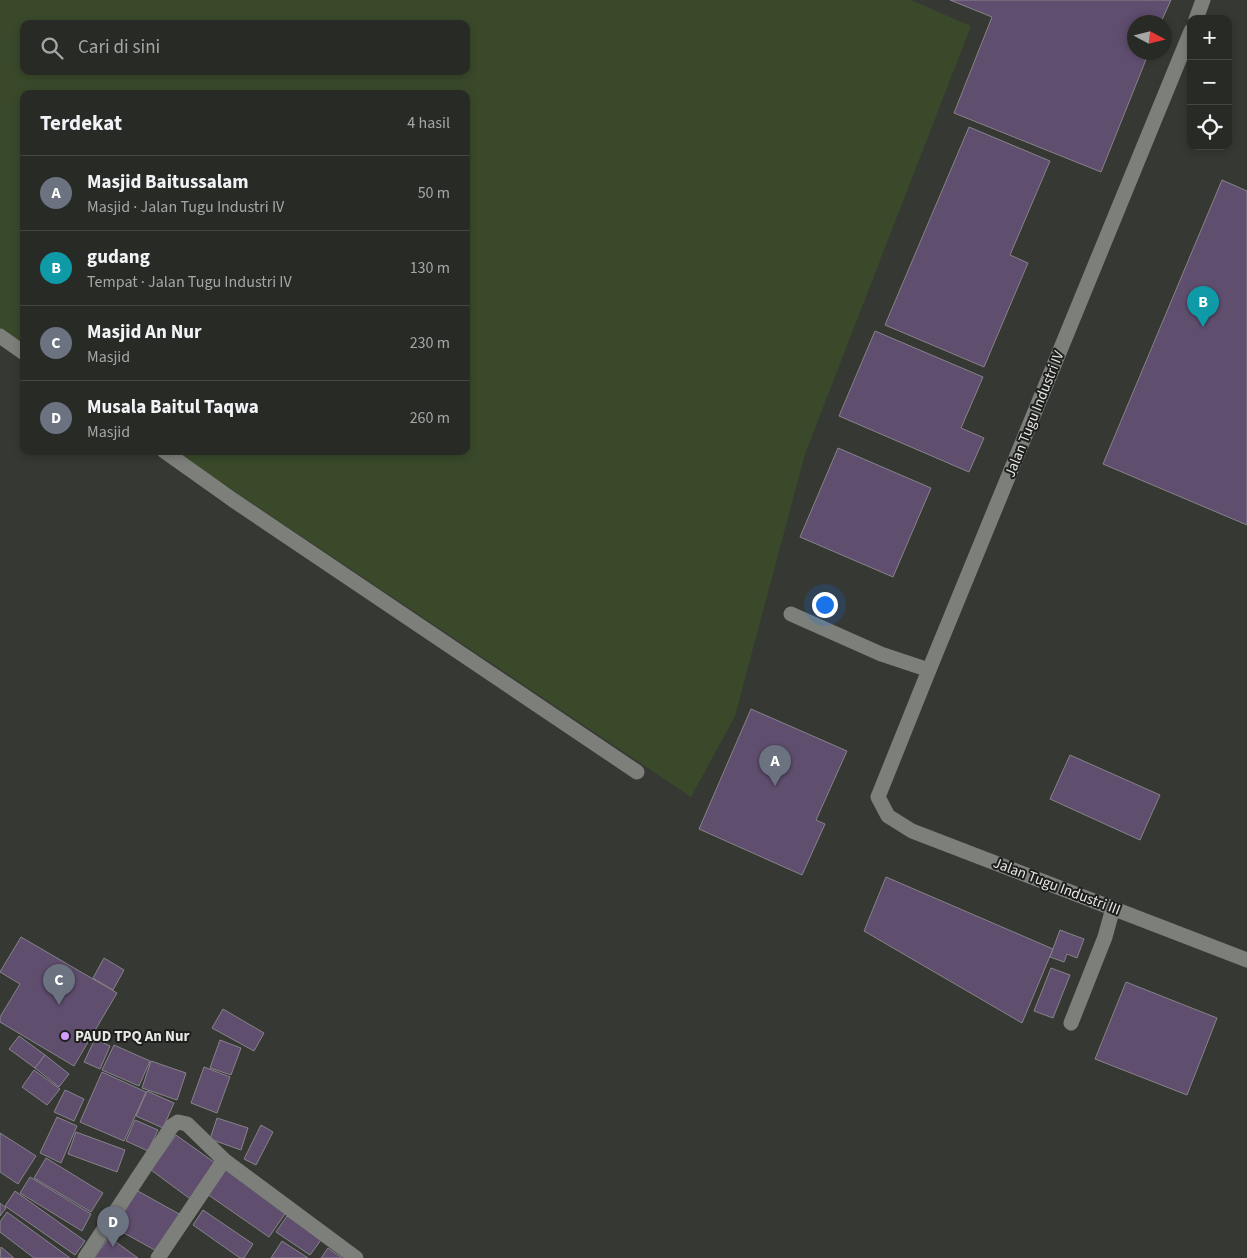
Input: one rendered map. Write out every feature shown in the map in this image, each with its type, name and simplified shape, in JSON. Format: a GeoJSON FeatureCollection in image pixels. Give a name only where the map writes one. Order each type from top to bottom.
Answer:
{"type":"FeatureCollection","features":[{"type":"Feature","properties":{"kind":"street"},"geometry":{"type":"LineString","coordinates":[[1197,15],[1203,0]]}},
{"type":"Feature","properties":{"kind":"street","name":"Jalan Tugu Industri IV"},"geometry":{"type":"LineString","coordinates":[[878,797],[1187,41]]}},
{"type":"Feature","properties":{"kind":"street"},"geometry":{"type":"LineString","coordinates":[[0,336],[20,350]]}},
{"type":"Feature","properties":{"kind":"street"},"geometry":{"type":"LineString","coordinates":[[170,455],[233,500],[637,772]]}},
{"type":"Feature","properties":{"kind":"street"},"geometry":{"type":"LineString","coordinates":[[791,614],[881,654],[929,670]]}},
{"type":"Feature","properties":{"kind":"street","name":"Jalan Tugu Industri III"},"geometry":{"type":"LineString","coordinates":[[878,797],[888,816],[912,831],[1247,960]]}},
{"type":"Feature","properties":{"kind":"street"},"geometry":{"type":"LineString","coordinates":[[1071,1023],[1105,937],[1113,908]]}},
{"type":"Feature","properties":{"kind":"street"},"geometry":{"type":"LineString","coordinates":[[85,1258],[172,1126],[178,1122],[187,1124],[224,1160],[355,1258]]}},
{"type":"Feature","properties":{"kind":"street"},"geometry":{"type":"LineString","coordinates":[[158,1258],[224,1160]]}},
{"type":"Feature","properties":{"kind":"green space"},"geometry":{"type":"Polygon","coordinates":[[[0,0],[911,0],[971,26],[805,454],[735,716],[691,797],[180,455],[470,455],[470,90],[20,90],[20,348],[0,335],[0,0]]]}},
{"type":"Feature","properties":{"kind":"building"},"geometry":{"type":"Polygon","coordinates":[[[950,0],[1171,0],[1164,15],[1127,15],[1127,60],[1146,60],[1101,172],[954,113],[992,17],[950,0]]]}},
{"type":"Feature","properties":{"kind":"building"},"geometry":{"type":"Polygon","coordinates":[[[969,127],[1050,161],[1010,255],[1028,263],[984,367],[885,325],[969,127]]]}},
{"type":"Feature","properties":{"kind":"building"},"geometry":{"type":"Polygon","coordinates":[[[1222,180],[1247,191],[1247,525],[1103,464],[1222,180]]]}},
{"type":"Feature","properties":{"kind":"building"},"geometry":{"type":"Polygon","coordinates":[[[875,331],[983,377],[961,428],[984,438],[969,472],[839,416],[875,331]]]}},
{"type":"Feature","properties":{"kind":"building"},"geometry":{"type":"Polygon","coordinates":[[[838,448],[931,488],[893,577],[800,537],[838,448]]]}},
{"type":"Feature","properties":{"kind":"building"},"geometry":{"type":"Polygon","coordinates":[[[751,709],[847,751],[816,820],[825,824],[802,875],[699,829],[751,709]]]}},
{"type":"Feature","properties":{"kind":"building"},"geometry":{"type":"Polygon","coordinates":[[[1070,755],[1160,795],[1140,840],[1050,799],[1070,755]]]}},
{"type":"Feature","properties":{"kind":"building"},"geometry":{"type":"Polygon","coordinates":[[[886,877],[1053,949],[1022,1023],[864,931],[886,877]]]}},
{"type":"Feature","properties":{"kind":"building"},"geometry":{"type":"Polygon","coordinates":[[[1060,930],[1084,939],[1077,958],[1067,954],[1064,962],[1050,957],[1060,930]]]}},
{"type":"Feature","properties":{"kind":"building"},"geometry":{"type":"Polygon","coordinates":[[[21,937],[117,993],[74,1066],[0,1022],[0,1017],[20,984],[0,972],[21,937]]]}},
{"type":"Feature","properties":{"kind":"building"},"geometry":{"type":"Polygon","coordinates":[[[104,958],[124,970],[113,990],[93,978],[104,958]]]}},
{"type":"Feature","properties":{"kind":"building"},"geometry":{"type":"Polygon","coordinates":[[[1051,968],[1070,975],[1053,1018],[1034,1011],[1051,968]]]}},
{"type":"Feature","properties":{"kind":"building"},"geometry":{"type":"Polygon","coordinates":[[[1126,982],[1217,1018],[1187,1095],[1095,1059],[1126,982]]]}},
{"type":"Feature","properties":{"kind":"building"},"geometry":{"type":"Polygon","coordinates":[[[223,1009],[264,1033],[254,1051],[212,1028],[223,1009]]]}},
{"type":"Feature","properties":{"kind":"building"},"geometry":{"type":"Polygon","coordinates":[[[19,1036],[45,1055],[35,1068],[9,1049],[19,1036]]]}},
{"type":"Feature","properties":{"kind":"building"},"geometry":{"type":"Polygon","coordinates":[[[95,1039],[110,1046],[100,1069],[84,1062],[95,1039]]]}},
{"type":"Feature","properties":{"kind":"building"},"geometry":{"type":"Polygon","coordinates":[[[220,1040],[241,1048],[231,1075],[210,1068],[220,1040]]]}},
{"type":"Feature","properties":{"kind":"building"},"geometry":{"type":"Polygon","coordinates":[[[114,1045],[150,1061],[139,1086],[102,1070],[114,1045]]]}},
{"type":"Feature","properties":{"kind":"building"},"geometry":{"type":"Polygon","coordinates":[[[45,1055],[69,1074],[59,1087],[35,1068],[45,1055]]]}},
{"type":"Feature","properties":{"kind":"building"},"geometry":{"type":"Polygon","coordinates":[[[151,1061],[186,1073],[177,1100],[142,1088],[151,1061]]]}},
{"type":"Feature","properties":{"kind":"building"},"geometry":{"type":"Polygon","coordinates":[[[204,1067],[230,1077],[217,1113],[191,1103],[204,1067]]]}},
{"type":"Feature","properties":{"kind":"building"},"geometry":{"type":"Polygon","coordinates":[[[34,1070],[60,1089],[47,1105],[22,1087],[34,1070]]]}},
{"type":"Feature","properties":{"kind":"building"},"geometry":{"type":"Polygon","coordinates":[[[102,1072],[146,1092],[124,1141],[80,1122],[102,1072]]]}},
{"type":"Feature","properties":{"kind":"building"},"geometry":{"type":"Polygon","coordinates":[[[65,1090],[84,1099],[74,1121],[54,1112],[65,1090]]]}},
{"type":"Feature","properties":{"kind":"building"},"geometry":{"type":"Polygon","coordinates":[[[147,1091],[174,1103],[163,1128],[136,1116],[147,1091]]]}},
{"type":"Feature","properties":{"kind":"building"},"geometry":{"type":"Polygon","coordinates":[[[57,1117],[77,1126],[61,1163],[40,1153],[57,1117]]]}},
{"type":"Feature","properties":{"kind":"building"},"geometry":{"type":"Polygon","coordinates":[[[217,1118],[248,1128],[241,1150],[210,1139],[217,1118]]]}},
{"type":"Feature","properties":{"kind":"building"},"geometry":{"type":"Polygon","coordinates":[[[135,1120],[158,1130],[148,1151],[126,1141],[135,1120]]]}},
{"type":"Feature","properties":{"kind":"building"},"geometry":{"type":"Polygon","coordinates":[[[261,1125],[273,1132],[256,1165],[244,1159],[261,1125]]]}},
{"type":"Feature","properties":{"kind":"building"},"geometry":{"type":"Polygon","coordinates":[[[76,1132],[125,1150],[117,1172],[68,1154],[76,1132]]]}},
{"type":"Feature","properties":{"kind":"building"},"geometry":{"type":"Polygon","coordinates":[[[0,1133],[36,1156],[18,1184],[0,1172],[0,1133]]]}},
{"type":"Feature","properties":{"kind":"building"},"geometry":{"type":"Polygon","coordinates":[[[176,1135],[218,1165],[193,1201],[151,1170],[176,1135]]]}},
{"type":"Feature","properties":{"kind":"building"},"geometry":{"type":"Polygon","coordinates":[[[46,1158],[103,1193],[91,1212],[34,1178],[46,1158]]]}},
{"type":"Feature","properties":{"kind":"building"},"geometry":{"type":"Polygon","coordinates":[[[225,1168],[287,1211],[269,1237],[207,1194],[225,1168]]]}},
{"type":"Feature","properties":{"kind":"building"},"geometry":{"type":"Polygon","coordinates":[[[30,1177],[91,1214],[82,1231],[20,1193],[30,1177]]]}},
{"type":"Feature","properties":{"kind":"building"},"geometry":{"type":"Polygon","coordinates":[[[136,1190],[181,1215],[160,1253],[115,1228],[136,1190]]]}},
{"type":"Feature","properties":{"kind":"building"},"geometry":{"type":"Polygon","coordinates":[[[15,1191],[85,1241],[75,1255],[5,1206],[15,1191]]]}},
{"type":"Feature","properties":{"kind":"building"},"geometry":{"type":"Polygon","coordinates":[[[0,1203],[6,1208],[0,1216],[0,1203]]]}},
{"type":"Feature","properties":{"kind":"building"},"geometry":{"type":"Polygon","coordinates":[[[203,1210],[253,1244],[244,1258],[240,1258],[193,1225],[203,1210]]]}},
{"type":"Feature","properties":{"kind":"building"},"geometry":{"type":"Polygon","coordinates":[[[7,1212],[70,1258],[34,1258],[0,1232],[0,1222],[7,1212]]]}},
{"type":"Feature","properties":{"kind":"building"},"geometry":{"type":"Polygon","coordinates":[[[287,1216],[321,1240],[310,1255],[276,1232],[287,1216]]]}},
{"type":"Feature","properties":{"kind":"building"},"geometry":{"type":"Polygon","coordinates":[[[109,1237],[138,1258],[94,1258],[109,1237]]]}},
{"type":"Feature","properties":{"kind":"building"},"geometry":{"type":"Polygon","coordinates":[[[282,1241],[308,1258],[271,1258],[282,1241]]]}},
{"type":"Feature","properties":{"kind":"building"},"geometry":{"type":"Polygon","coordinates":[[[1,1247],[14,1258],[0,1258],[1,1247]]]}},
{"type":"Feature","properties":{"kind":"building"},"geometry":{"type":"Polygon","coordinates":[[[328,1248],[342,1258],[321,1258],[328,1248]]]}},
{"type":"Feature","properties":{"kind":"place","name":"gudang"},"geometry":{"type":"Point","coordinates":[1203,327]}},
{"type":"Feature","properties":{"kind":"place","name":"Masjid Baitussalam"},"geometry":{"type":"Point","coordinates":[775,786]}},
{"type":"Feature","properties":{"kind":"place","name":"Masjid An Nur"},"geometry":{"type":"Point","coordinates":[59,1005]}},
{"type":"Feature","properties":{"kind":"place","name":"PAUD TPQ An Nur"},"geometry":{"type":"Point","coordinates":[65,1036]}},
{"type":"Feature","properties":{"kind":"place","name":"Musala Baitul Taqwa"},"geometry":{"type":"Point","coordinates":[113,1247]}}]}
